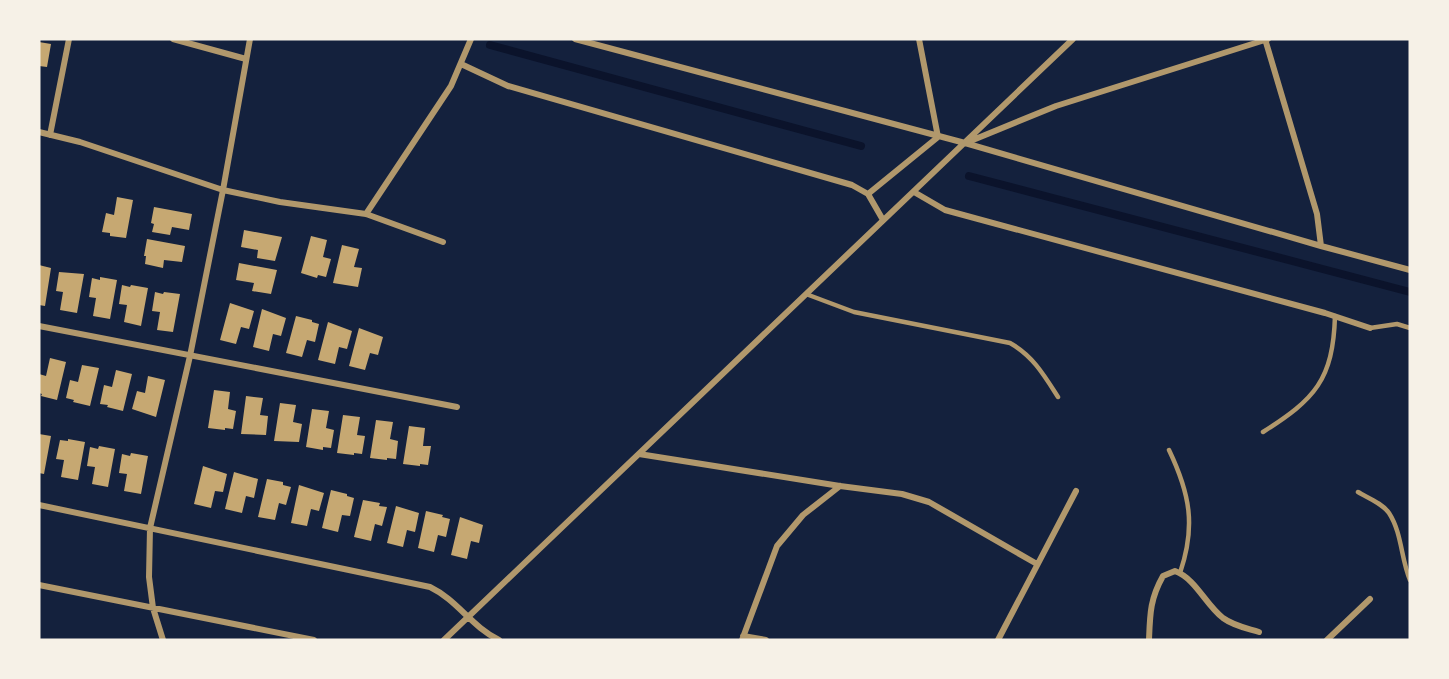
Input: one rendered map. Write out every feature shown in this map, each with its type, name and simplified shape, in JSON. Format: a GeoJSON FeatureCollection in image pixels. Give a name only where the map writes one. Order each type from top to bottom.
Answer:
{"type":"FeatureCollection","features":[{"type":"Feature","properties":{"kind":"street"},"geometry":{"type":"LineString","coordinates":[[50,135],[69,39]]}},
{"type":"Feature","properties":{"kind":"street"},"geometry":{"type":"LineString","coordinates":[[173,39],[246,59]]}},
{"type":"Feature","properties":{"kind":"street"},"geometry":{"type":"LineString","coordinates":[[163,640],[153,608],[149,577],[150,528],[190,356],[250,39]]}},
{"type":"Feature","properties":{"kind":"street"},"geometry":{"type":"LineString","coordinates":[[366,214],[451,86],[471,39]]}},
{"type":"Feature","properties":{"kind":"street"},"geometry":{"type":"LineString","coordinates":[[575,39],[964,143],[1410,270]]}},
{"type":"Feature","properties":{"kind":"street"},"geometry":{"type":"LineString","coordinates":[[919,39],[938,137]]}},
{"type":"Feature","properties":{"kind":"street"},"geometry":{"type":"LineString","coordinates":[[444,640],[1073,39]]}},
{"type":"Feature","properties":{"kind":"street"},"geometry":{"type":"LineString","coordinates":[[964,143],[1056,106],[1267,39],[1317,214],[1321,246]]}},
{"type":"Feature","properties":{"kind":"street"},"geometry":{"type":"LineString","coordinates":[[461,64],[508,86],[852,185],[868,194],[883,220]]}},
{"type":"Feature","properties":{"kind":"street"},"geometry":{"type":"LineString","coordinates":[[39,132],[80,142],[223,190],[280,202],[366,214],[442,242]]}},
{"type":"Feature","properties":{"kind":"street"},"geometry":{"type":"LineString","coordinates":[[868,194],[938,137]]}},
{"type":"Feature","properties":{"kind":"street"},"geometry":{"type":"LineString","coordinates":[[914,192],[945,210],[1335,316],[1370,328]]}},
{"type":"Feature","properties":{"kind":"street"},"geometry":{"type":"LineString","coordinates":[[39,326],[457,407]]}},
{"type":"Feature","properties":{"kind":"street"},"geometry":{"type":"LineString","coordinates":[[639,454],[902,494],[929,502],[1037,564]]}},
{"type":"Feature","properties":{"kind":"street"},"geometry":{"type":"LineString","coordinates":[[766,640],[742,638],[777,546],[802,515],[840,486]]}},
{"type":"Feature","properties":{"kind":"street"},"geometry":{"type":"LineString","coordinates":[[998,640],[1076,491]]}},
{"type":"Feature","properties":{"kind":"street"},"geometry":{"type":"LineString","coordinates":[[39,505],[430,587],[443,593],[467,618],[490,636],[499,640]]}},
{"type":"Feature","properties":{"kind":"street"},"geometry":{"type":"LineString","coordinates":[[1149,640],[1150,606],[1155,590],[1163,576],[1175,571],[1184,574],[1222,616],[1237,626],[1259,632]]}},
{"type":"Feature","properties":{"kind":"street"},"geometry":{"type":"LineString","coordinates":[[39,585],[314,640]]}},
{"type":"Feature","properties":{"kind":"street"},"geometry":{"type":"LineString","coordinates":[[1327,640],[1370,599]]}},
{"type":"Feature","properties":{"kind":"lane"},"geometry":{"type":"LineString","coordinates":[[806,294],[854,312],[1010,343],[1024,351],[1036,364],[1058,397]]}},
{"type":"Feature","properties":{"kind":"lane"},"geometry":{"type":"LineString","coordinates":[[1263,432],[1294,412],[1316,390],[1334,344],[1335,316]]}},
{"type":"Feature","properties":{"kind":"lane"},"geometry":{"type":"LineString","coordinates":[[1370,328],[1397,324],[1410,328]]}},
{"type":"Feature","properties":{"kind":"lane"},"geometry":{"type":"LineString","coordinates":[[1169,450],[1183,479],[1189,513],[1188,550],[1180,573]]}},
{"type":"Feature","properties":{"kind":"lane"},"geometry":{"type":"LineString","coordinates":[[1358,492],[1377,503],[1388,513],[1398,532],[1404,567],[1410,580]]}},
{"type":"Feature","properties":{"kind":"building"},"geometry":{"type":"Polygon","coordinates":[[[39,42],[51,44],[47,67],[39,66],[39,42]]]}},
{"type":"Feature","properties":{"kind":"building"},"geometry":{"type":"Polygon","coordinates":[[[117,197],[133,200],[126,238],[110,236],[110,233],[102,232],[106,213],[114,215],[117,197]]]}},
{"type":"Feature","properties":{"kind":"building"},"geometry":{"type":"Polygon","coordinates":[[[154,207],[192,214],[189,230],[172,227],[170,235],[152,232],[154,207]]]}},
{"type":"Feature","properties":{"kind":"building"},"geometry":{"type":"Polygon","coordinates":[[[244,230],[282,237],[275,261],[257,258],[258,250],[241,247],[244,230]]]}},
{"type":"Feature","properties":{"kind":"building"},"geometry":{"type":"Polygon","coordinates":[[[311,236],[327,240],[323,257],[331,259],[326,277],[318,275],[317,278],[301,273],[311,236]]]}},
{"type":"Feature","properties":{"kind":"building"},"geometry":{"type":"Polygon","coordinates":[[[147,239],[185,246],[182,262],[164,260],[163,268],[145,264],[147,239]]]}},
{"type":"Feature","properties":{"kind":"building"},"geometry":{"type":"Polygon","coordinates":[[[342,245],[359,249],[354,267],[362,268],[358,287],[333,283],[342,245]]]}},
{"type":"Feature","properties":{"kind":"building"},"geometry":{"type":"Polygon","coordinates":[[[239,263],[277,270],[271,294],[252,291],[254,283],[236,280],[239,263]]]}},
{"type":"Feature","properties":{"kind":"building"},"geometry":{"type":"Polygon","coordinates":[[[39,265],[51,268],[45,306],[39,305],[39,265]]]}},
{"type":"Feature","properties":{"kind":"building"},"geometry":{"type":"Polygon","coordinates":[[[59,272],[84,274],[77,313],[60,310],[63,292],[56,291],[59,272]]]}},
{"type":"Feature","properties":{"kind":"building"},"geometry":{"type":"Polygon","coordinates":[[[100,277],[117,280],[110,319],[93,316],[96,298],[89,297],[92,278],[100,280],[100,277]]]}},
{"type":"Feature","properties":{"kind":"building"},"geometry":{"type":"Polygon","coordinates":[[[122,285],[148,288],[141,326],[124,322],[127,305],[119,304],[122,285]]]}},
{"type":"Feature","properties":{"kind":"building"},"geometry":{"type":"Polygon","coordinates":[[[155,292],[180,294],[173,332],[157,330],[160,312],[152,311],[155,292]]]}},
{"type":"Feature","properties":{"kind":"building"},"geometry":{"type":"Polygon","coordinates":[[[230,303],[254,311],[249,329],[241,327],[236,344],[220,340],[230,303]]]}},
{"type":"Feature","properties":{"kind":"building"},"geometry":{"type":"Polygon","coordinates":[[[262,309],[286,318],[281,336],[273,334],[269,351],[253,347],[262,309]]]}},
{"type":"Feature","properties":{"kind":"building"},"geometry":{"type":"Polygon","coordinates":[[[296,316],[319,324],[315,342],[307,340],[302,357],[286,353],[296,316]]]}},
{"type":"Feature","properties":{"kind":"building"},"geometry":{"type":"Polygon","coordinates":[[[328,322],[352,331],[347,349],[339,347],[335,364],[318,360],[328,322]]]}},
{"type":"Feature","properties":{"kind":"building"},"geometry":{"type":"Polygon","coordinates":[[[359,328],[383,337],[378,355],[370,353],[365,370],[349,366],[359,328]]]}},
{"type":"Feature","properties":{"kind":"building"},"geometry":{"type":"Polygon","coordinates":[[[50,358],[66,362],[57,400],[41,396],[42,394],[39,393],[39,374],[46,376],[50,358]]]}},
{"type":"Feature","properties":{"kind":"building"},"geometry":{"type":"Polygon","coordinates":[[[82,365],[99,368],[90,406],[66,398],[70,380],[78,382],[82,365]]]}},
{"type":"Feature","properties":{"kind":"building"},"geometry":{"type":"Polygon","coordinates":[[[116,370],[132,374],[123,411],[100,404],[104,385],[112,387],[116,370]]]}},
{"type":"Feature","properties":{"kind":"building"},"geometry":{"type":"Polygon","coordinates":[[[148,376],[165,380],[156,417],[132,409],[137,391],[145,393],[148,376]]]}},
{"type":"Feature","properties":{"kind":"building"},"geometry":{"type":"Polygon","coordinates":[[[214,390],[230,392],[228,409],[236,411],[233,429],[208,428],[214,390]]]}},
{"type":"Feature","properties":{"kind":"building"},"geometry":{"type":"Polygon","coordinates":[[[246,396],[263,398],[260,415],[268,416],[266,435],[241,434],[246,396]]]}},
{"type":"Feature","properties":{"kind":"building"},"geometry":{"type":"Polygon","coordinates":[[[280,403],[296,405],[293,422],[302,424],[299,442],[274,441],[280,403]]]}},
{"type":"Feature","properties":{"kind":"building"},"geometry":{"type":"Polygon","coordinates":[[[312,409],[329,411],[326,428],[334,430],[331,448],[323,447],[323,450],[306,447],[312,409]]]}},
{"type":"Feature","properties":{"kind":"building"},"geometry":{"type":"Polygon","coordinates":[[[343,415],[360,417],[357,435],[365,436],[362,454],[337,453],[343,415]]]}},
{"type":"Feature","properties":{"kind":"building"},"geometry":{"type":"Polygon","coordinates":[[[376,420],[393,422],[390,439],[398,441],[396,459],[370,458],[376,420]]]}},
{"type":"Feature","properties":{"kind":"building"},"geometry":{"type":"Polygon","coordinates":[[[409,426],[425,428],[423,446],[431,446],[428,465],[403,464],[409,426]]]}},
{"type":"Feature","properties":{"kind":"building"},"geometry":{"type":"Polygon","coordinates":[[[39,434],[51,436],[44,474],[39,473],[39,434]]]}},
{"type":"Feature","properties":{"kind":"building"},"geometry":{"type":"Polygon","coordinates":[[[68,439],[85,442],[78,480],[61,477],[64,460],[56,459],[60,440],[68,441],[68,439]]]}},
{"type":"Feature","properties":{"kind":"building"},"geometry":{"type":"Polygon","coordinates":[[[99,446],[115,449],[108,487],[92,484],[95,467],[87,466],[90,447],[98,449],[99,446]]]}},
{"type":"Feature","properties":{"kind":"building"},"geometry":{"type":"Polygon","coordinates":[[[131,453],[148,456],[141,494],[124,491],[127,474],[119,473],[122,454],[130,456],[131,453]]]}},
{"type":"Feature","properties":{"kind":"building"},"geometry":{"type":"Polygon","coordinates":[[[203,466],[227,474],[223,492],[215,491],[211,508],[194,504],[203,466]]]}},
{"type":"Feature","properties":{"kind":"building"},"geometry":{"type":"Polygon","coordinates":[[[234,472],[258,479],[254,498],[246,496],[242,513],[225,509],[234,472]]]}},
{"type":"Feature","properties":{"kind":"building"},"geometry":{"type":"Polygon","coordinates":[[[267,479],[283,482],[283,485],[291,487],[286,505],[279,503],[275,520],[258,517],[267,479]]]}},
{"type":"Feature","properties":{"kind":"building"},"geometry":{"type":"Polygon","coordinates":[[[299,485],[324,493],[319,511],[311,509],[307,526],[291,523],[299,485]]]}},
{"type":"Feature","properties":{"kind":"building"},"geometry":{"type":"Polygon","coordinates":[[[331,490],[354,498],[350,516],[342,515],[338,532],[322,528],[331,490]]]}},
{"type":"Feature","properties":{"kind":"building"},"geometry":{"type":"Polygon","coordinates":[[[363,500],[380,503],[379,506],[387,507],[382,526],[375,524],[371,541],[354,537],[363,500]]]}},
{"type":"Feature","properties":{"kind":"building"},"geometry":{"type":"Polygon","coordinates":[[[396,506],[419,513],[415,532],[407,530],[403,547],[387,543],[396,506]]]}},
{"type":"Feature","properties":{"kind":"building"},"geometry":{"type":"Polygon","coordinates":[[[426,511],[450,519],[446,537],[438,535],[434,552],[418,548],[426,511]]]}},
{"type":"Feature","properties":{"kind":"building"},"geometry":{"type":"Polygon","coordinates":[[[460,517],[483,525],[479,543],[471,541],[467,559],[451,555],[460,517]]]}},
{"type":"Feature","properties":{"kind":"waterway"},"geometry":{"type":"LineString","coordinates":[[490,45],[861,146]]}},
{"type":"Feature","properties":{"kind":"waterway"},"geometry":{"type":"LineString","coordinates":[[969,176],[1410,292]]}}]}
